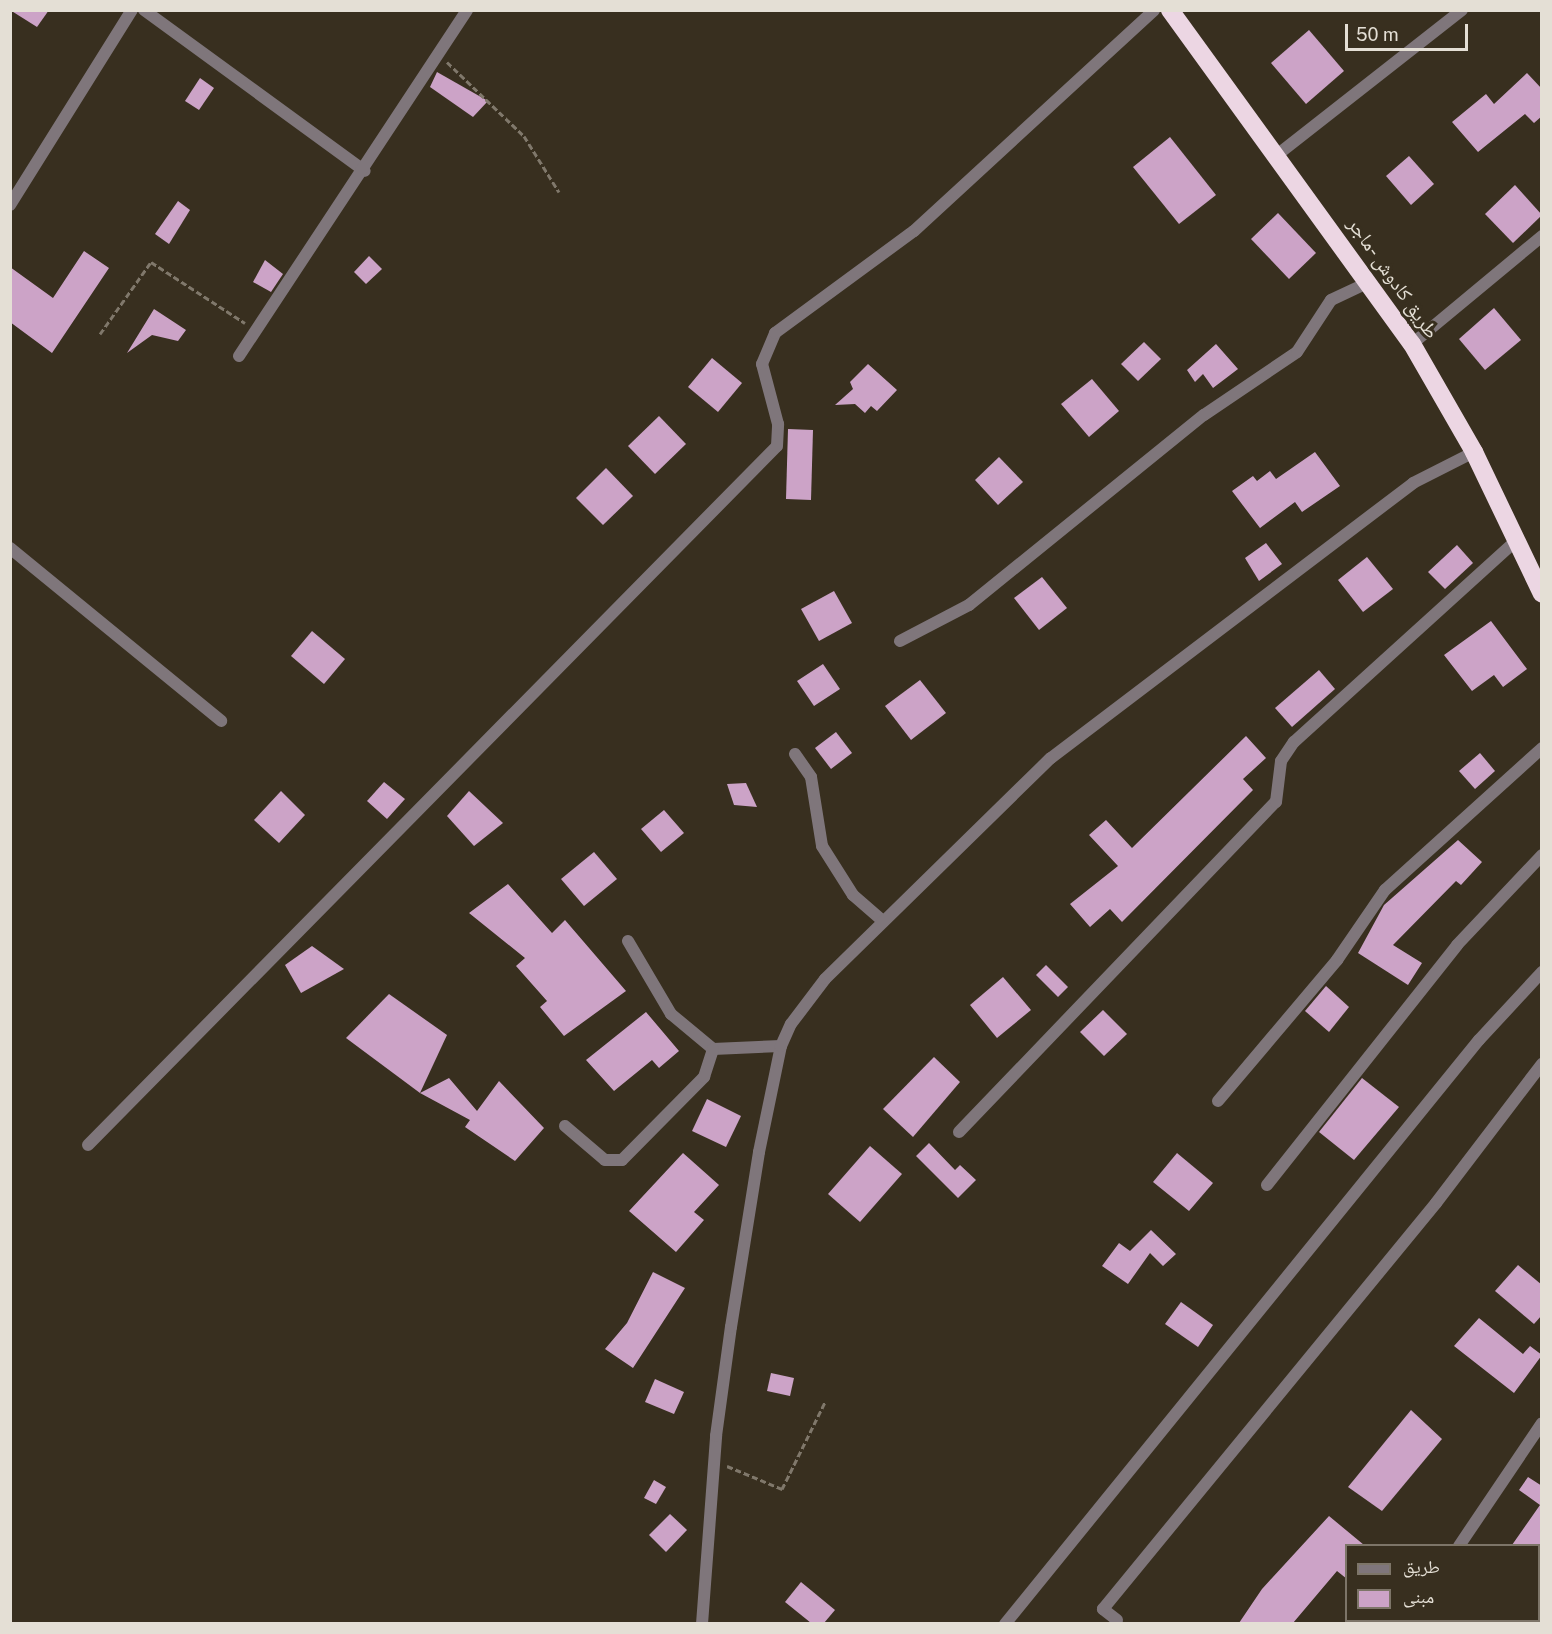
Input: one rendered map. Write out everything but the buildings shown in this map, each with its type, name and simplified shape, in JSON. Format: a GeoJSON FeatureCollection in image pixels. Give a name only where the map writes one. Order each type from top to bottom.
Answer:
{"type":"FeatureCollection","features":[{"type":"Feature","properties":{"kind":"highway","name":"طريق كادوش -ماجر"},"geometry":{"type":"LineString","coordinates":[[1170,10],[1412,344],[1474,452],[1542,594]]}},
{"type":"Feature","properties":{"kind":"street"},"geometry":{"type":"LineString","coordinates":[[10,205],[132,10]]}},
{"type":"Feature","properties":{"kind":"street"},"geometry":{"type":"LineString","coordinates":[[144,10],[366,171]]}},
{"type":"Feature","properties":{"kind":"street"},"geometry":{"type":"LineString","coordinates":[[239,356],[366,171],[467,10]]}},
{"type":"Feature","properties":{"kind":"street"},"geometry":{"type":"LineString","coordinates":[[88,1145],[777,446],[778,424],[762,364],[775,333],[914,231],[1154,10]]}},
{"type":"Feature","properties":{"kind":"street"},"geometry":{"type":"LineString","coordinates":[[1277,155],[1462,10]]}},
{"type":"Feature","properties":{"kind":"street"},"geometry":{"type":"LineString","coordinates":[[1412,344],[1542,236]]}},
{"type":"Feature","properties":{"kind":"street"},"geometry":{"type":"LineString","coordinates":[[900,641],[969,605],[1204,415],[1297,352],[1331,300],[1369,282]]}},
{"type":"Feature","properties":{"kind":"street"},"geometry":{"type":"LineString","coordinates":[[702,1623],[714,1461],[759,1152],[781,1046],[825,979],[1051,758],[1413,483],[1474,452]]}},
{"type":"Feature","properties":{"kind":"street"},"geometry":{"type":"LineString","coordinates":[[959,1132],[1276,802],[1281,761],[1294,742],[1516,541]]}},
{"type":"Feature","properties":{"kind":"street"},"geometry":{"type":"LineString","coordinates":[[10,548],[221,721]]}},
{"type":"Feature","properties":{"kind":"street"},"geometry":{"type":"LineString","coordinates":[[1218,1101],[1337,960],[1385,890],[1542,748]]}},
{"type":"Feature","properties":{"kind":"street"},"geometry":{"type":"LineString","coordinates":[[795,754],[811,777],[822,846],[853,895],[883,921]]}},
{"type":"Feature","properties":{"kind":"street"},"geometry":{"type":"LineString","coordinates":[[1267,1185],[1457,945],[1542,855]]}},
{"type":"Feature","properties":{"kind":"street"},"geometry":{"type":"LineString","coordinates":[[628,940],[671,1014],[712,1049],[781,1046]]}},
{"type":"Feature","properties":{"kind":"street"},"geometry":{"type":"LineString","coordinates":[[1005,1623],[1479,1040],[1542,972]]}},
{"type":"Feature","properties":{"kind":"street"},"geometry":{"type":"LineString","coordinates":[[565,1126],[605,1160],[622,1160],[704,1077],[712,1049]]}},
{"type":"Feature","properties":{"kind":"street"},"geometry":{"type":"LineString","coordinates":[[1117,1620],[1103,1609],[1392,1259],[1542,1064]]}},
{"type":"Feature","properties":{"kind":"street"},"geometry":{"type":"LineString","coordinates":[[1460,1544],[1542,1423]]}},
{"type":"Feature","properties":{"kind":"path"},"geometry":{"type":"LineString","coordinates":[[439,56],[524,136],[559,192]]}},
{"type":"Feature","properties":{"kind":"path"},"geometry":{"type":"LineString","coordinates":[[100,333],[151,262],[257,330]]}},
{"type":"Feature","properties":{"kind":"path"},"geometry":{"type":"LineString","coordinates":[[714,1461],[782,1489],[825,1402]]}}]}
